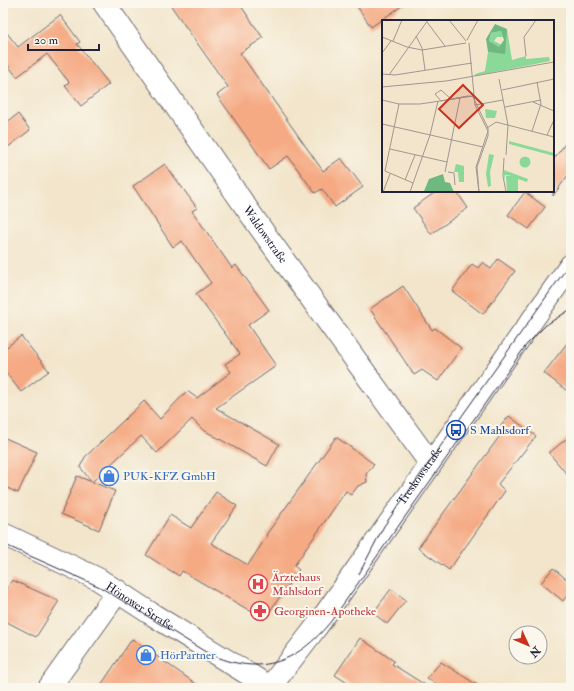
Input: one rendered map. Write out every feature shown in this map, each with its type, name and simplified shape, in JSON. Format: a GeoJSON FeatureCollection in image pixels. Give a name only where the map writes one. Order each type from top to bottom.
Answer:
{"type":"FeatureCollection","features":[{"type":"Feature","properties":{"kind":"street","name":"Waldowstraße"},"geometry":{"type":"LineString","coordinates":[[104,3],[259,226],[430,463]]}},
{"type":"Feature","properties":{"kind":"street","name":"Treskowstraße"},"geometry":{"type":"LineString","coordinates":[[271,688],[317,626],[571,264]]}},
{"type":"Feature","properties":{"kind":"street","name":"Hönower Straße"},"geometry":{"type":"LineString","coordinates":[[3,534],[87,573],[271,688]]}},
{"type":"Feature","properties":{"kind":"street"},"geometry":{"type":"LineString","coordinates":[[49,688],[118,592]]}},
{"type":"Feature","properties":{"kind":"building"},"geometry":{"type":"Polygon","coordinates":[[[169,3],[239,3],[263,38],[240,53],[323,171],[341,158],[363,187],[335,207],[322,189],[315,193],[288,156],[269,169],[217,95],[228,87],[169,3]]]}},
{"type":"Feature","properties":{"kind":"building"},"geometry":{"type":"Polygon","coordinates":[[[355,3],[406,3],[371,27],[355,3]]]}},
{"type":"Feature","properties":{"kind":"building"},"geometry":{"type":"Polygon","coordinates":[[[60,15],[80,42],[77,44],[109,84],[81,106],[65,86],[69,82],[47,54],[17,77],[3,59],[3,28],[18,47],[60,15]]]}},
{"type":"Feature","properties":{"kind":"building"},"geometry":{"type":"Polygon","coordinates":[[[18,114],[30,130],[3,151],[3,125],[18,114]]]}},
{"type":"Feature","properties":{"kind":"building"},"geometry":{"type":"Polygon","coordinates":[[[571,136],[571,171],[553,196],[554,192],[554,159],[571,136]]]}},
{"type":"Feature","properties":{"kind":"building"},"geometry":{"type":"Polygon","coordinates":[[[165,164],[197,208],[192,211],[232,268],[236,265],[269,310],[248,325],[276,366],[216,408],[279,444],[267,466],[202,429],[192,419],[157,453],[141,436],[92,482],[80,467],[85,457],[144,401],[160,419],[187,391],[197,398],[231,372],[225,364],[240,354],[196,294],[211,283],[182,241],[173,247],[133,186],[165,164]]]}},
{"type":"Feature","properties":{"kind":"building"},"geometry":{"type":"Polygon","coordinates":[[[436,192],[457,192],[468,208],[431,234],[413,208],[436,192]]]}},
{"type":"Feature","properties":{"kind":"building"},"geometry":{"type":"Polygon","coordinates":[[[525,192],[545,207],[529,229],[508,215],[525,192]]]}},
{"type":"Feature","properties":{"kind":"building"},"geometry":{"type":"Polygon","coordinates":[[[498,259],[515,271],[483,314],[452,291],[472,264],[478,268],[483,262],[491,269],[498,259]]]}},
{"type":"Feature","properties":{"kind":"building"},"geometry":{"type":"Polygon","coordinates":[[[403,286],[432,330],[435,328],[461,348],[438,381],[422,370],[414,375],[370,309],[403,286]]]}},
{"type":"Feature","properties":{"kind":"building"},"geometry":{"type":"Polygon","coordinates":[[[21,336],[49,371],[21,392],[3,369],[3,350],[21,336]]]}},
{"type":"Feature","properties":{"kind":"building"},"geometry":{"type":"Polygon","coordinates":[[[571,338],[571,394],[544,373],[571,338]]]}},
{"type":"Feature","properties":{"kind":"building"},"geometry":{"type":"Polygon","coordinates":[[[509,416],[536,436],[498,484],[505,491],[449,570],[418,548],[502,433],[500,427],[509,416]]]}},
{"type":"Feature","properties":{"kind":"building"},"geometry":{"type":"Polygon","coordinates":[[[571,435],[571,479],[549,453],[571,435]]]}},
{"type":"Feature","properties":{"kind":"building"},"geometry":{"type":"Polygon","coordinates":[[[3,437],[37,452],[18,493],[3,486],[3,437]]]}},
{"type":"Feature","properties":{"kind":"building"},"geometry":{"type":"Polygon","coordinates":[[[336,437],[374,464],[366,474],[367,482],[358,486],[351,495],[346,491],[294,566],[299,570],[264,619],[182,571],[179,576],[146,555],[170,515],[191,528],[216,492],[237,506],[211,543],[248,565],[267,536],[266,535],[336,437]]]}},
{"type":"Feature","properties":{"kind":"building"},"geometry":{"type":"Polygon","coordinates":[[[77,476],[115,491],[99,530],[61,514],[77,476]]]}},
{"type":"Feature","properties":{"kind":"building"},"geometry":{"type":"Polygon","coordinates":[[[553,568],[571,583],[571,590],[563,601],[541,583],[553,568]]]}},
{"type":"Feature","properties":{"kind":"building"},"geometry":{"type":"Polygon","coordinates":[[[12,580],[59,601],[36,637],[3,620],[3,596],[12,580]]]}},
{"type":"Feature","properties":{"kind":"building"},"geometry":{"type":"Polygon","coordinates":[[[391,589],[406,600],[387,624],[373,613],[391,589]]]}},
{"type":"Feature","properties":{"kind":"building"},"geometry":{"type":"Polygon","coordinates":[[[360,638],[394,661],[392,664],[430,688],[355,688],[335,675],[360,638]]]}},
{"type":"Feature","properties":{"kind":"building"},"geometry":{"type":"Polygon","coordinates":[[[132,639],[202,688],[99,688],[132,639]]]}},
{"type":"Feature","properties":{"kind":"building"},"geometry":{"type":"Polygon","coordinates":[[[441,662],[482,688],[443,688],[427,678],[441,662]]]}},
{"type":"Feature","properties":{"kind":"tram line"},"geometry":{"type":"LineString","coordinates":[[359,574],[384,526],[571,262]]}},
{"type":"Feature","properties":{"kind":"tram line"},"geometry":{"type":"LineString","coordinates":[[3,544],[100,587],[204,651],[223,659],[241,664],[258,665],[290,657],[304,648],[332,620],[527,344],[546,325],[571,309]]}},
{"type":"Feature","properties":{"kind":"place","name":"S Mahlsdorf"},"geometry":{"type":"Point","coordinates":[456,430]}},
{"type":"Feature","properties":{"kind":"place","name":"PUK-KFZ GmbH"},"geometry":{"type":"Point","coordinates":[109,476]}},
{"type":"Feature","properties":{"kind":"place","name":"Ärztehaus Mahlsdorf"},"geometry":{"type":"Point","coordinates":[258,584]}},
{"type":"Feature","properties":{"kind":"place","name":"Georginen-Apotheke"},"geometry":{"type":"Point","coordinates":[260,611]}},
{"type":"Feature","properties":{"kind":"place","name":"HörPartner"},"geometry":{"type":"Point","coordinates":[146,655]}}]}
